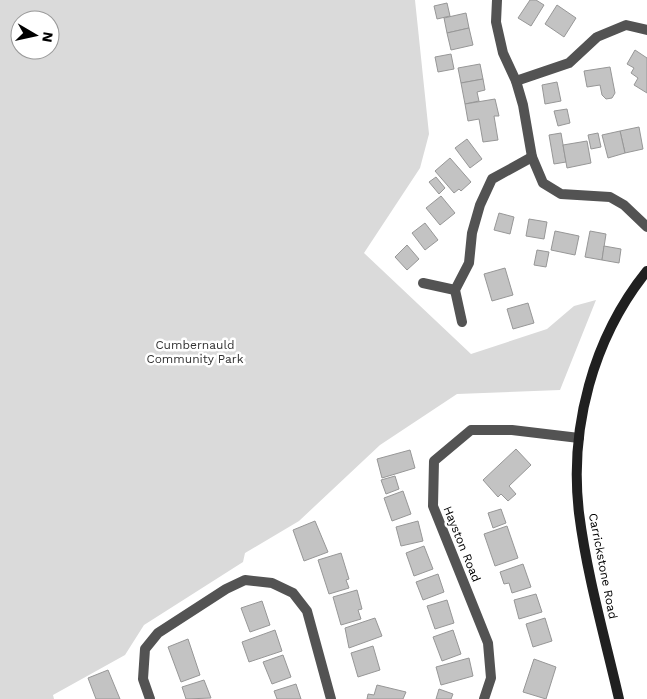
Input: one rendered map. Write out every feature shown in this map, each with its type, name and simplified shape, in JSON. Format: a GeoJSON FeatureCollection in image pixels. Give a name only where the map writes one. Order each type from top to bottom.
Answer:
{"type":"FeatureCollection","features":[{"type":"Feature","properties":{"kind":"street"},"geometry":{"type":"LineString","coordinates":[[497,0],[496,22],[504,53],[516,81],[523,105],[532,157],[543,183],[561,194],[610,197],[624,205],[647,227]]}},
{"type":"Feature","properties":{"kind":"street"},"geometry":{"type":"LineString","coordinates":[[516,81],[569,63],[598,36],[626,25],[647,30]]}},
{"type":"Feature","properties":{"kind":"street"},"geometry":{"type":"LineString","coordinates":[[462,322],[455,290],[469,263],[474,224],[480,205],[492,178],[532,157]]}},
{"type":"Feature","properties":{"kind":"street","name":"Carrickstone Road"},"geometry":{"type":"LineString","coordinates":[[619,699],[579,513],[577,474],[579,438],[582,416],[594,370],[615,320],[647,271]]}},
{"type":"Feature","properties":{"kind":"street"},"geometry":{"type":"LineString","coordinates":[[424,283],[455,290]]}},
{"type":"Feature","properties":{"kind":"street","name":"Hayston Road"},"geometry":{"type":"LineString","coordinates":[[484,699],[491,678],[488,643],[433,506],[434,460],[471,430],[512,430],[579,438]]}},
{"type":"Feature","properties":{"kind":"street"},"geometry":{"type":"LineString","coordinates":[[150,699],[142,679],[145,649],[158,633],[226,589],[245,580],[272,583],[292,594],[308,611],[331,699]]}},
{"type":"Feature","properties":{"kind":"green space","name":"Cumbernauld Community Park"},"geometry":{"type":"Polygon","coordinates":[[[0,0],[415,0],[429,134],[420,168],[364,253],[471,354],[547,329],[574,306],[596,300],[560,390],[457,394],[380,445],[299,521],[245,553],[243,562],[144,625],[125,655],[53,695],[54,699],[0,699],[0,0]]]}},
{"type":"Feature","properties":{"kind":"building"},"geometry":{"type":"Polygon","coordinates":[[[530,0],[536,0],[544,5],[531,26],[518,18],[530,0]]]}},
{"type":"Feature","properties":{"kind":"building"},"geometry":{"type":"Polygon","coordinates":[[[447,3],[450,16],[437,19],[434,6],[447,3]]]}},
{"type":"Feature","properties":{"kind":"building"},"geometry":{"type":"Polygon","coordinates":[[[557,5],[576,18],[564,37],[545,24],[557,5]]]}},
{"type":"Feature","properties":{"kind":"building"},"geometry":{"type":"Polygon","coordinates":[[[466,13],[469,28],[447,33],[444,18],[466,13]]]}},
{"type":"Feature","properties":{"kind":"building"},"geometry":{"type":"Polygon","coordinates":[[[469,28],[473,45],[451,50],[447,33],[469,28]]]}},
{"type":"Feature","properties":{"kind":"building"},"geometry":{"type":"Polygon","coordinates":[[[635,50],[647,58],[647,93],[634,85],[638,78],[631,73],[634,68],[627,64],[635,50]]]}},
{"type":"Feature","properties":{"kind":"building"},"geometry":{"type":"Polygon","coordinates":[[[451,54],[454,69],[438,72],[435,57],[451,54]]]}},
{"type":"Feature","properties":{"kind":"building"},"geometry":{"type":"Polygon","coordinates":[[[480,64],[483,79],[461,83],[458,68],[480,64]]]}},
{"type":"Feature","properties":{"kind":"building"},"geometry":{"type":"Polygon","coordinates":[[[610,67],[615,93],[612,98],[606,99],[602,95],[600,85],[587,87],[584,71],[610,67]]]}},
{"type":"Feature","properties":{"kind":"building"},"geometry":{"type":"Polygon","coordinates":[[[483,79],[485,90],[477,92],[479,101],[465,104],[461,83],[483,79]]]}},
{"type":"Feature","properties":{"kind":"building"},"geometry":{"type":"Polygon","coordinates":[[[557,82],[561,101],[545,104],[542,85],[557,82]]]}},
{"type":"Feature","properties":{"kind":"building"},"geometry":{"type":"Polygon","coordinates":[[[495,99],[499,116],[494,116],[498,140],[483,142],[479,119],[468,121],[465,104],[495,99]]]}},
{"type":"Feature","properties":{"kind":"building"},"geometry":{"type":"Polygon","coordinates":[[[567,109],[570,123],[558,126],[554,111],[567,109]]]}},
{"type":"Feature","properties":{"kind":"building"},"geometry":{"type":"Polygon","coordinates":[[[639,127],[643,149],[625,153],[620,131],[639,127]]]}},
{"type":"Feature","properties":{"kind":"building"},"geometry":{"type":"Polygon","coordinates":[[[620,131],[625,153],[608,158],[602,135],[620,131]]]}},
{"type":"Feature","properties":{"kind":"building"},"geometry":{"type":"Polygon","coordinates":[[[561,133],[566,162],[554,164],[549,135],[561,133]]]}},
{"type":"Feature","properties":{"kind":"building"},"geometry":{"type":"Polygon","coordinates":[[[598,133],[601,147],[591,149],[588,135],[598,133]]]}},
{"type":"Feature","properties":{"kind":"building"},"geometry":{"type":"Polygon","coordinates":[[[467,139],[482,159],[470,168],[455,148],[467,139]]]}},
{"type":"Feature","properties":{"kind":"building"},"geometry":{"type":"Polygon","coordinates":[[[587,141],[591,163],[567,168],[563,145],[587,141]]]}},
{"type":"Feature","properties":{"kind":"building"},"geometry":{"type":"Polygon","coordinates":[[[450,158],[471,182],[461,191],[459,189],[454,193],[435,171],[450,158]]]}},
{"type":"Feature","properties":{"kind":"building"},"geometry":{"type":"Polygon","coordinates":[[[436,177],[445,188],[439,194],[429,182],[436,177]]]}},
{"type":"Feature","properties":{"kind":"building"},"geometry":{"type":"Polygon","coordinates":[[[441,196],[455,213],[440,225],[426,208],[441,196]]]}},
{"type":"Feature","properties":{"kind":"building"},"geometry":{"type":"Polygon","coordinates":[[[499,213],[514,217],[510,234],[494,230],[499,213]]]}},
{"type":"Feature","properties":{"kind":"building"},"geometry":{"type":"Polygon","coordinates":[[[529,219],[547,222],[544,239],[526,236],[529,219]]]}},
{"type":"Feature","properties":{"kind":"building"},"geometry":{"type":"Polygon","coordinates":[[[425,223],[438,240],[425,250],[412,233],[425,223]]]}},
{"type":"Feature","properties":{"kind":"building"},"geometry":{"type":"Polygon","coordinates":[[[555,231],[579,236],[575,255],[551,250],[555,231]]]}},
{"type":"Feature","properties":{"kind":"building"},"geometry":{"type":"Polygon","coordinates":[[[590,231],[606,234],[602,260],[585,257],[590,231]]]}},
{"type":"Feature","properties":{"kind":"building"},"geometry":{"type":"Polygon","coordinates":[[[407,245],[419,259],[407,270],[395,257],[407,245]]]}},
{"type":"Feature","properties":{"kind":"building"},"geometry":{"type":"Polygon","coordinates":[[[604,246],[621,249],[619,263],[602,260],[604,246]]]}},
{"type":"Feature","properties":{"kind":"building"},"geometry":{"type":"Polygon","coordinates":[[[537,250],[549,252],[546,267],[534,265],[537,250]]]}},
{"type":"Feature","properties":{"kind":"building"},"geometry":{"type":"Polygon","coordinates":[[[505,268],[513,295],[492,301],[484,274],[505,268]]]}},
{"type":"Feature","properties":{"kind":"building"},"geometry":{"type":"Polygon","coordinates":[[[528,303],[534,323],[513,329],[507,309],[528,303]]]}},
{"type":"Feature","properties":{"kind":"building"},"geometry":{"type":"Polygon","coordinates":[[[516,449],[531,465],[509,486],[516,494],[508,501],[501,494],[498,497],[483,480],[516,449]]]}},
{"type":"Feature","properties":{"kind":"building"},"geometry":{"type":"Polygon","coordinates":[[[410,450],[415,468],[382,478],[377,459],[410,450]]]}},
{"type":"Feature","properties":{"kind":"building"},"geometry":{"type":"Polygon","coordinates":[[[395,476],[399,489],[386,494],[381,480],[395,476]]]}},
{"type":"Feature","properties":{"kind":"building"},"geometry":{"type":"Polygon","coordinates":[[[403,491],[411,514],[392,521],[384,498],[403,491]]]}},
{"type":"Feature","properties":{"kind":"building"},"geometry":{"type":"Polygon","coordinates":[[[501,509],[506,523],[493,528],[488,513],[501,509]]]}},
{"type":"Feature","properties":{"kind":"building"},"geometry":{"type":"Polygon","coordinates":[[[315,521],[328,552],[304,561],[293,530],[315,521]]]}},
{"type":"Feature","properties":{"kind":"building"},"geometry":{"type":"Polygon","coordinates":[[[418,521],[423,541],[401,546],[396,527],[418,521]]]}},
{"type":"Feature","properties":{"kind":"building"},"geometry":{"type":"Polygon","coordinates":[[[507,526],[518,558],[495,566],[484,534],[507,526]]]}},
{"type":"Feature","properties":{"kind":"building"},"geometry":{"type":"Polygon","coordinates":[[[424,546],[433,569],[414,576],[406,553],[424,546]]]}},
{"type":"Feature","properties":{"kind":"building"},"geometry":{"type":"Polygon","coordinates":[[[341,553],[349,579],[346,580],[349,588],[329,594],[318,560],[341,553]]]}},
{"type":"Feature","properties":{"kind":"building"},"geometry":{"type":"Polygon","coordinates":[[[523,564],[531,587],[512,593],[509,583],[504,584],[500,572],[523,564]]]}},
{"type":"Feature","properties":{"kind":"building"},"geometry":{"type":"Polygon","coordinates":[[[438,574],[444,592],[423,600],[416,582],[438,574]]]}},
{"type":"Feature","properties":{"kind":"building"},"geometry":{"type":"Polygon","coordinates":[[[357,590],[362,609],[358,610],[361,619],[341,625],[333,597],[357,590]]]}},
{"type":"Feature","properties":{"kind":"building"},"geometry":{"type":"Polygon","coordinates":[[[536,594],[542,612],[519,619],[514,600],[536,594]]]}},
{"type":"Feature","properties":{"kind":"building"},"geometry":{"type":"Polygon","coordinates":[[[447,600],[454,623],[435,629],[427,606],[447,600]]]}},
{"type":"Feature","properties":{"kind":"building"},"geometry":{"type":"Polygon","coordinates":[[[262,601],[270,625],[250,632],[241,608],[262,601]]]}},
{"type":"Feature","properties":{"kind":"building"},"geometry":{"type":"Polygon","coordinates":[[[375,618],[382,636],[349,648],[345,628],[375,618]]]}},
{"type":"Feature","properties":{"kind":"building"},"geometry":{"type":"Polygon","coordinates":[[[545,618],[552,641],[533,647],[526,624],[545,618]]]}},
{"type":"Feature","properties":{"kind":"building"},"geometry":{"type":"Polygon","coordinates":[[[275,630],[282,651],[249,662],[242,642],[275,630]]]}},
{"type":"Feature","properties":{"kind":"building"},"geometry":{"type":"Polygon","coordinates":[[[453,630],[461,654],[442,661],[433,637],[453,630]]]}},
{"type":"Feature","properties":{"kind":"building"},"geometry":{"type":"Polygon","coordinates":[[[188,639],[200,675],[181,682],[168,647],[188,639]]]}},
{"type":"Feature","properties":{"kind":"building"},"geometry":{"type":"Polygon","coordinates":[[[373,646],[380,670],[358,677],[351,653],[373,646]]]}},
{"type":"Feature","properties":{"kind":"building"},"geometry":{"type":"Polygon","coordinates":[[[283,655],[291,677],[272,684],[263,662],[283,655]]]}},
{"type":"Feature","properties":{"kind":"building"},"geometry":{"type":"Polygon","coordinates":[[[469,658],[473,676],[441,685],[436,667],[469,658]]]}},
{"type":"Feature","properties":{"kind":"building"},"geometry":{"type":"Polygon","coordinates":[[[534,659],[556,667],[546,699],[523,692],[534,659]]]}},
{"type":"Feature","properties":{"kind":"building"},"geometry":{"type":"Polygon","coordinates":[[[108,670],[120,699],[96,699],[88,678],[108,670]]]}},
{"type":"Feature","properties":{"kind":"building"},"geometry":{"type":"Polygon","coordinates":[[[204,680],[211,698],[186,699],[182,687],[204,680]]]}},
{"type":"Feature","properties":{"kind":"building"},"geometry":{"type":"Polygon","coordinates":[[[296,684],[301,699],[277,699],[274,691],[296,684]]]}},
{"type":"Feature","properties":{"kind":"building"},"geometry":{"type":"Polygon","coordinates":[[[377,685],[406,692],[403,699],[367,699],[368,694],[374,695],[377,685]]]}},
{"type":"Feature","properties":{"kind":"building"},"geometry":{"type":"Polygon","coordinates":[[[439,689],[453,694],[451,699],[436,699],[439,689]]]}}]}
